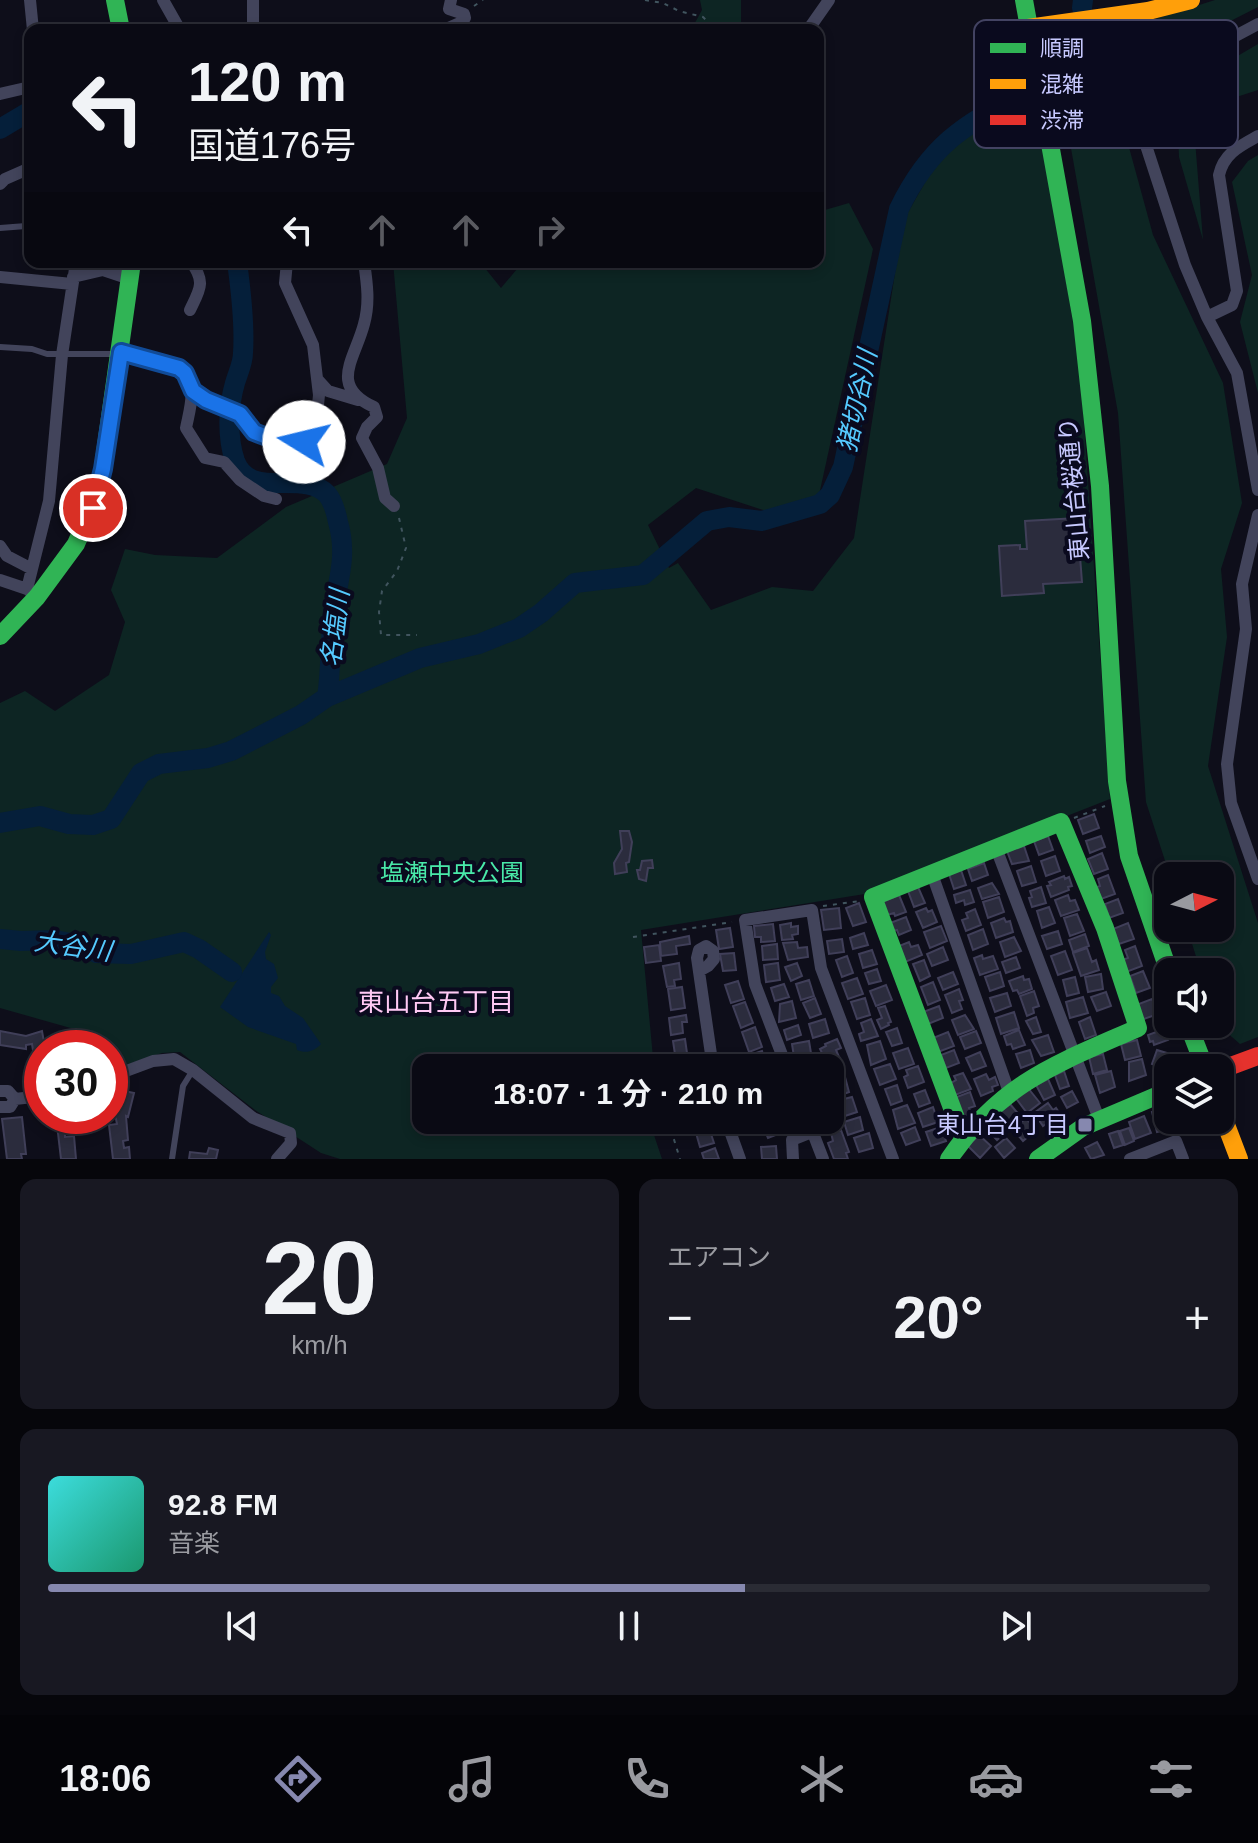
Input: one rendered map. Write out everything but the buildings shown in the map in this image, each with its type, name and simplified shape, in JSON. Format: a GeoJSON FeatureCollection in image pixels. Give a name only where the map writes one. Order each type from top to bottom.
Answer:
{"type":"FeatureCollection","features":[{"type":"Feature","properties":{"kind":"main road"},"geometry":{"type":"LineString","coordinates":[[115,0],[120,24]]}},
{"type":"Feature","properties":{"kind":"main road","name":"東山台桜通り"},"geometry":{"type":"LineString","coordinates":[[1024,0],[1027,20]]}},
{"type":"Feature","properties":{"kind":"main road"},"geometry":{"type":"LineString","coordinates":[[1084,20],[1148,11],[1191,0]]}},
{"type":"Feature","properties":{"kind":"main road","name":"東山台桜通り"},"geometry":{"type":"LineString","coordinates":[[1050,148],[1082,321],[1100,486],[1117,781],[1129,856],[1164,958]]}},
{"type":"Feature","properties":{"kind":"main road"},"geometry":{"type":"LineString","coordinates":[[0,636],[32,593],[76,544],[100,488],[131,270]]}},
{"type":"Feature","properties":{"kind":"main road"},"geometry":{"type":"LineString","coordinates":[[949,1159],[963,1137],[1009,1092],[1074,1056],[1138,1028],[1105,928],[1061,822],[873,897],[963,1137]]}},
{"type":"Feature","properties":{"kind":"main road"},"geometry":{"type":"LineString","coordinates":[[1234,1065],[1258,1056]]}},
{"type":"Feature","properties":{"kind":"main road"},"geometry":{"type":"LineString","coordinates":[[1038,1159],[1060,1141],[1099,1119],[1154,1097]]}},
{"type":"Feature","properties":{"kind":"main road"},"geometry":{"type":"LineString","coordinates":[[1230,1134],[1239,1159]]}},
{"type":"Feature","properties":{"kind":"street"},"geometry":{"type":"LineString","coordinates":[[30,0],[32,24]]}},
{"type":"Feature","properties":{"kind":"street"},"geometry":{"type":"LineString","coordinates":[[163,0],[177,24]]}},
{"type":"Feature","properties":{"kind":"street"},"geometry":{"type":"LineString","coordinates":[[253,0],[253,24]]}},
{"type":"Feature","properties":{"kind":"street"},"geometry":{"type":"LineString","coordinates":[[451,0],[449,9],[464,14],[465,18],[458,24]]}},
{"type":"Feature","properties":{"kind":"street"},"geometry":{"type":"LineString","coordinates":[[812,24],[829,0]]}},
{"type":"Feature","properties":{"kind":"street"},"geometry":{"type":"LineString","coordinates":[[1238,35],[1258,24]]}},
{"type":"Feature","properties":{"kind":"street"},"geometry":{"type":"LineString","coordinates":[[0,94],[24,88]]}},
{"type":"Feature","properties":{"kind":"street"},"geometry":{"type":"LineString","coordinates":[[1238,148],[1258,136]]}},
{"type":"Feature","properties":{"kind":"street"},"geometry":{"type":"LineString","coordinates":[[1147,148],[1185,265],[1207,317],[1237,373],[1258,490]]}},
{"type":"Feature","properties":{"kind":"street"},"geometry":{"type":"LineString","coordinates":[[1207,317],[1232,305],[1237,291],[1219,175],[1229,153],[1238,148]]}},
{"type":"Feature","properties":{"kind":"street"},"geometry":{"type":"LineString","coordinates":[[0,184],[24,171]]}},
{"type":"Feature","properties":{"kind":"street"},"geometry":{"type":"LineString","coordinates":[[0,580],[32,593],[32,569],[49,501],[62,355],[75,268]]}},
{"type":"Feature","properties":{"kind":"street"},"geometry":{"type":"LineString","coordinates":[[190,310],[201,282],[196,268]]}},
{"type":"Feature","properties":{"kind":"street"},"geometry":{"type":"LineString","coordinates":[[120,353],[179,368],[185,373],[193,391],[240,414],[254,432],[304,442],[318,405],[316,378],[310,335],[285,283],[286,268]]}},
{"type":"Feature","properties":{"kind":"street"},"geometry":{"type":"LineString","coordinates":[[358,400],[348,387],[348,368],[365,323],[369,293],[365,268]]}},
{"type":"Feature","properties":{"kind":"street"},"geometry":{"type":"LineString","coordinates":[[0,277],[73,280],[103,270],[131,270]]}},
{"type":"Feature","properties":{"kind":"street"},"geometry":{"type":"LineString","coordinates":[[316,378],[328,391],[374,407],[377,417],[362,438],[378,468],[385,498],[394,506]]}},
{"type":"Feature","properties":{"kind":"street"},"geometry":{"type":"LineString","coordinates":[[193,391],[186,428],[205,458],[224,462],[240,480],[264,496],[276,499]]}},
{"type":"Feature","properties":{"kind":"street"},"geometry":{"type":"LineString","coordinates":[[1258,515],[1242,584],[1246,629],[1227,764],[1231,803],[1258,879]]}},
{"type":"Feature","properties":{"kind":"street"},"geometry":{"type":"LineString","coordinates":[[0,546],[7,556],[32,569]]}},
{"type":"Feature","properties":{"kind":"street"},"geometry":{"type":"LineString","coordinates":[[996,848],[1099,1119]]}},
{"type":"Feature","properties":{"kind":"street"},"geometry":{"type":"LineString","coordinates":[[932,874],[1009,1092]]}},
{"type":"Feature","properties":{"kind":"street"},"geometry":{"type":"LineString","coordinates":[[782,1054],[755,984],[745,920],[812,910],[821,968],[893,1159]]}},
{"type":"Feature","properties":{"kind":"street"},"geometry":{"type":"LineString","coordinates":[[699,971],[711,1054]]}},
{"type":"Feature","properties":{"kind":"street"},"geometry":{"type":"LineString","coordinates":[[128,1070],[153,1061],[174,1059],[193,1070],[253,1118],[290,1133],[291,1143],[277,1159]]}},
{"type":"Feature","properties":{"kind":"street"},"geometry":{"type":"LineString","coordinates":[[0,1091],[8,1091],[15,1099]]}},
{"type":"Feature","properties":{"kind":"street"},"geometry":{"type":"LineString","coordinates":[[15,1099],[24,1098]]}},
{"type":"Feature","properties":{"kind":"street"},"geometry":{"type":"LineString","coordinates":[[0,1107],[10,1107],[15,1099]]}},
{"type":"Feature","properties":{"kind":"street"},"geometry":{"type":"LineString","coordinates":[[731,1134],[740,1159]]}},
{"type":"Feature","properties":{"kind":"street"},"geometry":{"type":"LineString","coordinates":[[793,1159],[792,1140],[800,1134]]}},
{"type":"Feature","properties":{"kind":"street"},"geometry":{"type":"LineString","coordinates":[[813,1134],[823,1159]]}},
{"type":"Feature","properties":{"kind":"street"},"geometry":{"type":"LineString","coordinates":[[1130,1159],[1176,1141],[1183,1159]]}},
{"type":"Feature","properties":{"kind":"lane"},"geometry":{"type":"LineString","coordinates":[[0,228],[24,226]]}},
{"type":"Feature","properties":{"kind":"lane"},"geometry":{"type":"LineString","coordinates":[[0,347],[62,355],[120,353]]}},
{"type":"Feature","properties":{"kind":"lane"},"geometry":{"type":"LineString","coordinates":[[172,1159],[183,1086],[193,1070]]}},
{"type":"Feature","properties":{"kind":"path"},"geometry":{"type":"LineString","coordinates":[[645,0],[662,1],[679,11],[703,17],[710,24]]}},
{"type":"Feature","properties":{"kind":"path"},"geometry":{"type":"LineString","coordinates":[[394,506],[403,526],[406,548],[397,571],[382,591],[379,612],[381,635],[417,635]]}},
{"type":"Feature","properties":{"kind":"path"},"geometry":{"type":"LineString","coordinates":[[1061,822],[1106,805]]}},
{"type":"Feature","properties":{"kind":"path"},"geometry":{"type":"LineString","coordinates":[[812,910],[873,897]]}},
{"type":"Feature","properties":{"kind":"path"},"geometry":{"type":"LineString","coordinates":[[633,937],[745,920]]}},
{"type":"Feature","properties":{"kind":"path"},"geometry":{"type":"LineString","coordinates":[[672,1134],[680,1159]]}},
{"type":"Feature","properties":{"kind":"green space"},"geometry":{"type":"Polygon","coordinates":[[[700,0],[741,0],[741,24],[694,24],[702,10],[700,0]]]}},
{"type":"Feature","properties":{"kind":"green space"},"geometry":{"type":"Polygon","coordinates":[[[1215,0],[1258,0],[1258,7],[1232,20],[1152,20],[1215,0]]]}},
{"type":"Feature","properties":{"kind":"green space"},"geometry":{"type":"Polygon","coordinates":[[[1258,44],[1258,90],[1238,96],[1238,56],[1258,44]]]}},
{"type":"Feature","properties":{"kind":"green space","name":"塩瀬中央公園"},"geometry":{"type":"Polygon","coordinates":[[[974,131],[974,148],[1043,148],[1080,364],[1110,799],[871,893],[641,930],[653,1054],[412,1054],[412,1134],[654,1134],[662,1159],[340,1159],[321,1153],[255,1110],[180,1052],[162,1053],[128,1064],[128,1030],[75,1030],[0,1008],[0,703],[25,691],[55,711],[109,675],[125,622],[111,590],[125,549],[155,555],[217,558],[286,507],[387,464],[407,418],[394,268],[485,268],[501,288],[518,268],[824,268],[824,210],[849,203],[873,249],[819,495],[766,511],[696,488],[648,525],[669,568],[678,563],[711,610],[772,587],[813,591],[854,538],[903,221],[936,163],[974,131]]]}},
{"type":"Feature","properties":{"kind":"green space"},"geometry":{"type":"Polygon","coordinates":[[[1071,148],[1129,148],[1153,235],[1223,383],[1242,503],[1221,569],[1227,637],[1208,766],[1258,923],[1258,1037],[1240,1044],[1233,1038],[1234,958],[1197,958],[1191,942],[1234,942],[1234,862],[1165,862],[1146,802],[1118,413],[1071,148]]]}},
{"type":"Feature","properties":{"kind":"green space"},"geometry":{"type":"Polygon","coordinates":[[[1179,148],[1196,148],[1203,240],[1179,148]]]}},
{"type":"Feature","properties":{"kind":"green space"},"geometry":{"type":"Polygon","coordinates":[[[1258,155],[1258,393],[1240,322],[1252,275],[1232,182],[1248,161],[1258,155]]]}},
{"type":"Feature","properties":{"kind":"water"},"geometry":{"type":"Polygon","coordinates":[[[269,932],[266,959],[274,964],[278,978],[271,987],[271,993],[279,996],[285,1006],[303,1018],[321,1044],[310,1051],[297,1050],[296,1044],[248,1027],[220,1007],[269,932]]]}},
{"type":"Feature","properties":{"kind":"waterway"},"geometry":{"type":"LineString","coordinates":[[1082,8],[1083,0]]}},
{"type":"Feature","properties":{"kind":"waterway","name":"名塩川"},"geometry":{"type":"LineString","coordinates":[[0,129],[24,115]]}},
{"type":"Feature","properties":{"kind":"waterway","name":"猪切谷川"},"geometry":{"type":"LineString","coordinates":[[0,823],[40,816],[69,824],[93,825],[111,819],[141,773],[159,764],[208,758],[231,751],[301,715],[327,697],[420,658],[479,644],[519,628],[575,583],[643,575],[707,521],[729,517],[762,521],[820,504],[830,495],[843,467],[899,209],[922,169],[949,140],[974,122]]}},
{"type":"Feature","properties":{"kind":"waterway","name":"名塩川"},"geometry":{"type":"LineString","coordinates":[[238,268],[243,342],[230,412],[235,461],[242,473],[252,480],[304,484],[327,494],[334,507],[341,536],[342,561],[332,624],[327,697]]}},
{"type":"Feature","properties":{"kind":"waterway","name":"大谷川"},"geometry":{"type":"LineString","coordinates":[[0,939],[55,940],[76,944],[96,953],[131,954],[184,942],[232,972]]}},
{"type":"Feature","properties":{"kind":"traffic: fast"},"geometry":{"type":"LineString","coordinates":[[115,0],[120,24]]}},
{"type":"Feature","properties":{"kind":"traffic: fast"},"geometry":{"type":"LineString","coordinates":[[1024,0],[1028,20]]}},
{"type":"Feature","properties":{"kind":"traffic: fast"},"geometry":{"type":"LineString","coordinates":[[1051,148],[1082,321],[1100,486],[1117,781],[1129,856],[1164,958]]}},
{"type":"Feature","properties":{"kind":"traffic: fast"},"geometry":{"type":"LineString","coordinates":[[0,636],[37,597],[76,544],[100,488],[131,268]]}},
{"type":"Feature","properties":{"kind":"traffic: fast"},"geometry":{"type":"LineString","coordinates":[[949,1159],[989,1111],[1010,1093],[1056,1065],[1138,1028],[1105,928],[1061,822],[873,897],[963,1137]]}},
{"type":"Feature","properties":{"kind":"traffic: fast"},"geometry":{"type":"LineString","coordinates":[[1193,1038],[1200,1054]]}},
{"type":"Feature","properties":{"kind":"traffic: fast"},"geometry":{"type":"LineString","coordinates":[[1038,1159],[1083,1127],[1154,1097]]}},
{"type":"Feature","properties":{"kind":"traffic: slow"},"geometry":{"type":"LineString","coordinates":[[1084,20],[1148,11],[1191,0]]}},
{"type":"Feature","properties":{"kind":"traffic: slow"},"geometry":{"type":"LineString","coordinates":[[1230,1134],[1239,1159]]}},
{"type":"Feature","properties":{"kind":"traffic: jam"},"geometry":{"type":"LineString","coordinates":[[1234,1065],[1258,1056]]}},
{"type":"Feature","properties":{"kind":"place","name":"東山台4丁目"},"geometry":{"type":"Point","coordinates":[1085,1125]}},
{"type":"Feature","properties":{"kind":"district","name":"東山台五丁目"},"geometry":{"type":"Point","coordinates":[436,1002]}},
{"type":"Feature","properties":{"kind":"route"},"geometry":{"type":"LineString","coordinates":[[93,508],[100,488],[121,352],[179,368],[185,373],[193,391],[240,414],[254,432],[304,442]]}}]}
